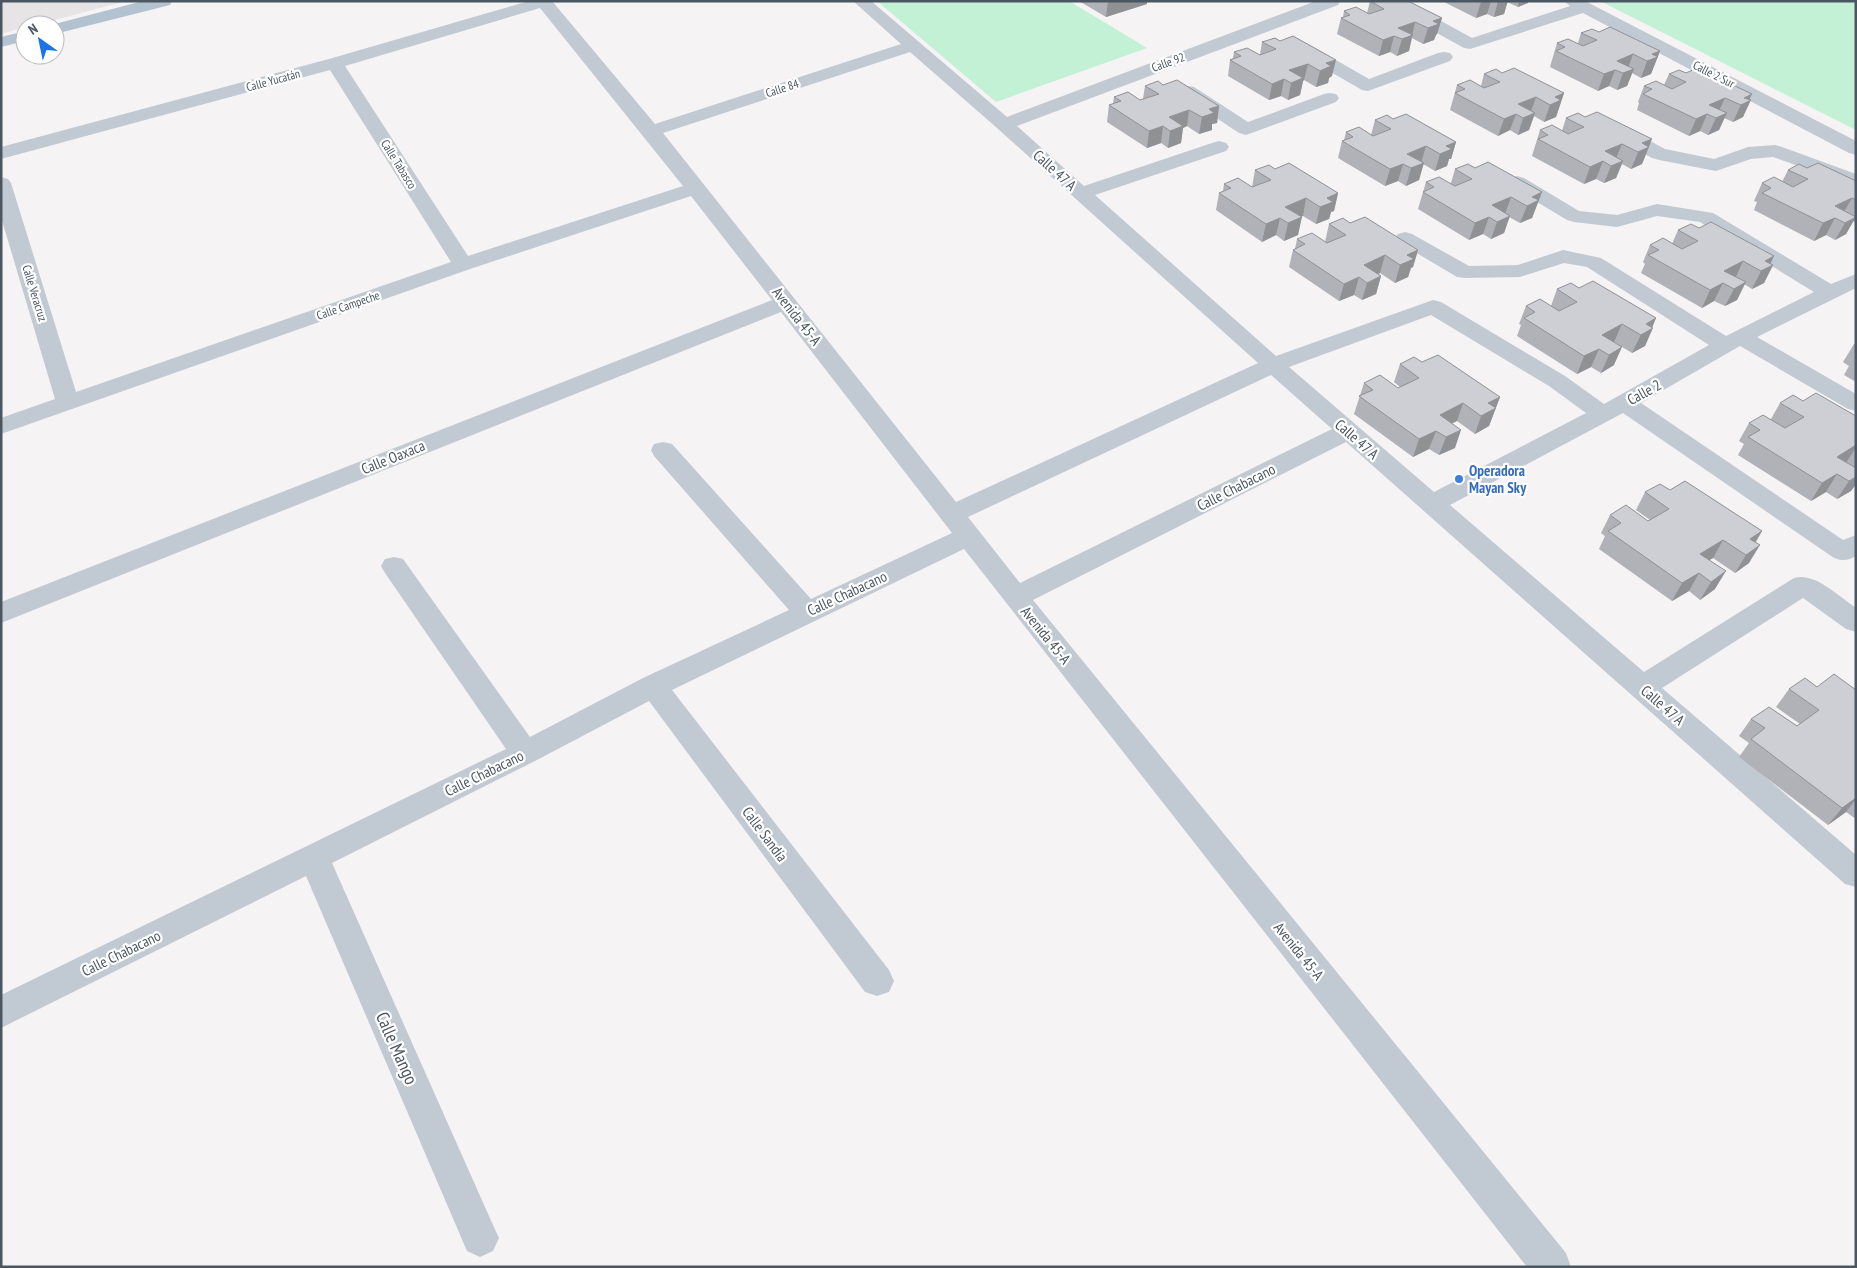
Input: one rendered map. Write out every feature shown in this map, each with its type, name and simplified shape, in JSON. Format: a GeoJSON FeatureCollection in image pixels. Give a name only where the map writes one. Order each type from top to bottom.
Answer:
{"type":"FeatureCollection","features":[{"type":"Feature","properties":{"kind":"main road"},"geometry":{"type":"LineString","coordinates":[[65,26],[164,1]]}},
{"type":"Feature","properties":{"kind":"main road"},"geometry":{"type":"LineString","coordinates":[[1,42],[15,38]]}},
{"type":"Feature","properties":{"kind":"street","name":"Calle Yucatán"},"geometry":{"type":"LineString","coordinates":[[1,153],[335,63],[543,1]]}},
{"type":"Feature","properties":{"kind":"street","name":"Avenida 45-A"},"geometry":{"type":"LineString","coordinates":[[543,1],[651,131],[1016,597],[1552,1267]]}},
{"type":"Feature","properties":{"kind":"street","name":"Calle 47 A"},"geometry":{"type":"LineString","coordinates":[[861,1],[1004,124],[1348,431],[1856,874]]}},
{"type":"Feature","properties":{"kind":"street","name":"Calle 92"},"geometry":{"type":"LineString","coordinates":[[1004,124],[1332,1]]}},
{"type":"Feature","properties":{"kind":"street"},"geometry":{"type":"LineString","coordinates":[[1392,1],[1470,44],[1578,4]]}},
{"type":"Feature","properties":{"kind":"street","name":"Calle 2 Sur"},"geometry":{"type":"LineString","coordinates":[[1578,4],[1856,149]]}},
{"type":"Feature","properties":{"kind":"street"},"geometry":{"type":"LineString","coordinates":[[1264,26],[1368,86],[1444,58]]}},
{"type":"Feature","properties":{"kind":"street","name":"Calle 84"},"geometry":{"type":"LineString","coordinates":[[651,131],[913,46]]}},
{"type":"Feature","properties":{"kind":"street","name":"Calle Tabasco"},"geometry":{"type":"LineString","coordinates":[[335,63],[463,265]]}},
{"type":"Feature","properties":{"kind":"street"},"geometry":{"type":"LineString","coordinates":[[1154,68],[1246,129],[1330,98]]}},
{"type":"Feature","properties":{"kind":"street"},"geometry":{"type":"LineString","coordinates":[[1613,129],[1659,154],[1716,165],[1748,153],[1774,150],[1856,181]]}},
{"type":"Feature","properties":{"kind":"street"},"geometry":{"type":"LineString","coordinates":[[1082,194],[1220,147]]}},
{"type":"Feature","properties":{"kind":"street","name":"Calle Veracruz"},"geometry":{"type":"LineString","coordinates":[[1,182],[68,403]]}},
{"type":"Feature","properties":{"kind":"street"},"geometry":{"type":"LineString","coordinates":[[1517,182],[1574,216],[1617,221],[1657,210],[1706,218],[1830,293]]}},
{"type":"Feature","properties":{"kind":"street","name":"Calle Campeche"},"geometry":{"type":"LineString","coordinates":[[1,426],[463,265],[696,188]]}},
{"type":"Feature","properties":{"kind":"street"},"geometry":{"type":"LineString","coordinates":[[1405,238],[1465,272],[1520,271],[1563,256],[1594,262],[1733,341],[1856,404]]}},
{"type":"Feature","properties":{"kind":"street","name":"Calle 2"},"geometry":{"type":"LineString","coordinates":[[1432,504],[1624,403],[1733,341],[1856,280]]}},
{"type":"Feature","properties":{"kind":"street","name":"Calle Oaxaca"},"geometry":{"type":"LineString","coordinates":[[1,613],[786,302]]}},
{"type":"Feature","properties":{"kind":"street","name":"Calle Chabacano"},"geometry":{"type":"LineString","coordinates":[[1,1012],[525,753],[653,686],[807,612],[960,525],[1273,365],[1434,307],[1557,381],[1602,414]]}},
{"type":"Feature","properties":{"kind":"street"},"geometry":{"type":"LineString","coordinates":[[1624,403],[1843,552],[1856,544]]}},
{"type":"Feature","properties":{"kind":"street","name":"Calle Chabacano"},"geometry":{"type":"LineString","coordinates":[[1016,597],[1348,431]]}},
{"type":"Feature","properties":{"kind":"street"},"geometry":{"type":"LineString","coordinates":[[663,450],[807,612]]}},
{"type":"Feature","properties":{"kind":"street"},"geometry":{"type":"LineString","coordinates":[[394,566],[525,753]]}},
{"type":"Feature","properties":{"kind":"street"},"geometry":{"type":"LineString","coordinates":[[1642,688],[1803,585],[1856,622]]}},
{"type":"Feature","properties":{"kind":"street","name":"Calle Sandía"},"geometry":{"type":"LineString","coordinates":[[653,686],[877,981]]}},
{"type":"Feature","properties":{"kind":"street","name":"Calle Mango"},"geometry":{"type":"LineString","coordinates":[[314,857],[480,1238]]}},
{"type":"Feature","properties":{"kind":"shaded area"},"geometry":{"type":"Polygon","coordinates":[[[1,1],[127,1],[65,17],[65,15],[15,15],[15,30],[1,34],[1,1]]]}},
{"type":"Feature","properties":{"kind":"green space"},"geometry":{"type":"Polygon","coordinates":[[[877,1],[1069,1],[1147,48],[996,102],[877,1]]]}},
{"type":"Feature","properties":{"kind":"green space"},"geometry":{"type":"Polygon","coordinates":[[[1600,1],[1856,1],[1856,130],[1600,1]]]}},
{"type":"Feature","properties":{"kind":"building"},"geometry":{"type":"Polygon","coordinates":[[[1370,1],[1408,1],[1442,18],[1433,21],[1439,24],[1428,28],[1415,22],[1398,28],[1413,35],[1402,39],[1394,36],[1383,40],[1341,18],[1350,15],[1344,11],[1356,7],[1369,14],[1384,9],[1370,1]]]}},
{"type":"Feature","properties":{"kind":"building"},"geometry":{"type":"Polygon","coordinates":[[[1610,27],[1660,51],[1652,54],[1658,57],[1647,61],[1633,54],[1617,61],[1634,69],[1623,73],[1615,70],[1604,74],[1556,51],[1565,47],[1557,43],[1568,39],[1583,46],[1597,40],[1581,33],[1592,29],[1599,32],[1610,27]]]}},
{"type":"Feature","properties":{"kind":"building"},"geometry":{"type":"Polygon","coordinates":[[[1293,36],[1336,60],[1326,63],[1331,66],[1320,71],[1308,64],[1289,70],[1303,78],[1291,83],[1284,79],[1272,84],[1230,60],[1241,56],[1234,52],[1247,48],[1260,55],[1276,49],[1262,42],[1275,38],[1280,41],[1293,36]]]}},
{"type":"Feature","properties":{"kind":"building"},"geometry":{"type":"Polygon","coordinates":[[[1514,68],[1564,93],[1555,97],[1561,100],[1550,105],[1536,97],[1518,104],[1535,113],[1523,118],[1516,114],[1504,119],[1455,93],[1465,89],[1457,85],[1470,80],[1484,88],[1500,82],[1484,74],[1496,69],[1502,73],[1514,68]]]}},
{"type":"Feature","properties":{"kind":"building"},"geometry":{"type":"Polygon","coordinates":[[[1697,68],[1752,94],[1744,98],[1751,100],[1741,105],[1725,98],[1709,105],[1727,113],[1716,118],[1707,114],[1696,119],[1643,94],[1652,89],[1644,86],[1656,81],[1672,89],[1686,82],[1669,74],[1679,70],[1686,73],[1697,68]]]}},
{"type":"Feature","properties":{"kind":"building"},"geometry":{"type":"Polygon","coordinates":[[[1177,80],[1219,106],[1209,109],[1214,113],[1202,117],[1189,110],[1169,117],[1183,126],[1170,131],[1163,126],[1149,131],[1109,105],[1121,101],[1114,97],[1128,92],[1140,100],[1159,94],[1145,86],[1158,81],[1163,85],[1177,80]]]}},
{"type":"Feature","properties":{"kind":"building"},"geometry":{"type":"Polygon","coordinates":[[[1597,112],[1652,139],[1642,143],[1649,147],[1638,152],[1622,144],[1605,151],[1623,161],[1611,166],[1603,161],[1590,167],[1538,139],[1548,135],[1540,130],[1552,125],[1568,134],[1584,127],[1566,118],[1578,113],[1585,117],[1597,112]]]}},
{"type":"Feature","properties":{"kind":"building"},"geometry":{"type":"Polygon","coordinates":[[[1406,114],[1456,142],[1446,146],[1452,149],[1440,154],[1426,146],[1407,154],[1424,163],[1411,168],[1403,164],[1390,169],[1342,141],[1353,137],[1346,132],[1359,127],[1373,136],[1391,129],[1375,120],[1387,115],[1393,119],[1406,114]]]}},
{"type":"Feature","properties":{"kind":"building"},"geometry":{"type":"Polygon","coordinates":[[[1488,162],[1542,192],[1532,197],[1539,200],[1527,206],[1511,197],[1492,205],[1510,216],[1497,222],[1489,217],[1475,223],[1423,192],[1434,187],[1426,182],[1439,177],[1455,186],[1472,179],[1455,169],[1468,164],[1475,168],[1488,162]]]}},
{"type":"Feature","properties":{"kind":"building"},"geometry":{"type":"Polygon","coordinates":[[[1289,163],[1338,193],[1327,198],[1333,202],[1320,207],[1306,198],[1285,207],[1302,217],[1288,223],[1280,218],[1266,224],[1219,193],[1231,188],[1224,184],[1238,178],[1252,187],[1271,180],[1255,170],[1269,165],[1275,169],[1289,163]]]}},
{"type":"Feature","properties":{"kind":"building"},"geometry":{"type":"Polygon","coordinates":[[[1818,163],[1856,181],[1856,200],[1852,198],[1835,206],[1856,217],[1845,223],[1835,218],[1823,223],[1762,193],[1771,188],[1762,183],[1774,177],[1793,187],[1808,179],[1788,170],[1799,164],[1807,168],[1818,163]]]}},
{"type":"Feature","properties":{"kind":"building"},"geometry":{"type":"Polygon","coordinates":[[[1365,217],[1418,250],[1407,255],[1414,259],[1400,265],[1385,255],[1364,265],[1381,276],[1367,283],[1359,277],[1344,284],[1293,250],[1305,244],[1297,239],[1312,233],[1327,243],[1346,235],[1329,224],[1343,218],[1350,223],[1365,217]]]}},
{"type":"Feature","properties":{"kind":"building"},"geometry":{"type":"Polygon","coordinates":[[[1711,222],[1774,256],[1765,261],[1773,265],[1761,271],[1743,261],[1724,271],[1746,282],[1734,289],[1723,283],[1710,290],[1648,255],[1659,250],[1650,245],[1663,238],[1682,249],[1698,241],[1678,230],[1691,224],[1699,228],[1711,222]]]}},
{"type":"Feature","properties":{"kind":"building"},"geometry":{"type":"Polygon","coordinates":[[[1593,281],[1656,318],[1646,324],[1653,328],[1641,335],[1622,324],[1602,335],[1622,347],[1609,355],[1599,349],[1584,356],[1524,318],[1535,312],[1526,306],[1540,299],[1559,311],[1577,302],[1557,289],[1571,283],[1579,288],[1593,281]]]}},
{"type":"Feature","properties":{"kind":"building"},"geometry":{"type":"Polygon","coordinates":[[[1438,355],[1500,397],[1488,403],[1496,408],[1481,416],[1463,403],[1440,415],[1461,430],[1446,437],[1436,431],[1419,439],[1359,396],[1373,390],[1364,383],[1380,375],[1398,388],[1419,378],[1400,364],[1414,357],[1422,362],[1438,355]]]}},
{"type":"Feature","properties":{"kind":"building"},"geometry":{"type":"Polygon","coordinates":[[[1816,393],[1856,416],[1856,445],[1837,457],[1856,468],[1856,477],[1849,481],[1837,474],[1822,483],[1748,437],[1760,430],[1749,423],[1763,415],[1785,428],[1804,417],[1780,403],[1793,395],[1803,401],[1816,393]]]}},
{"type":"Feature","properties":{"kind":"building"},"geometry":{"type":"Polygon","coordinates":[[[1685,481],[1762,531],[1750,539],[1760,545],[1746,555],[1723,540],[1700,554],[1726,571],[1711,582],[1699,573],[1682,583],[1608,531],[1621,523],[1610,515],[1626,505],[1648,521],[1669,509],[1645,492],[1660,484],[1670,490],[1685,481]]]}},
{"type":"Feature","properties":{"kind":"building"},"geometry":{"type":"Polygon","coordinates":[[[1834,674],[1856,690],[1856,798],[1842,808],[1751,739],[1765,728],[1751,719],[1769,707],[1797,726],[1819,710],[1789,689],[1805,678],[1817,687],[1834,674]]]}},
{"type":"Feature","properties":{"kind":"place","name":"Operadora Mayan Sky"},"geometry":{"type":"Point","coordinates":[1459,479]}}]}
